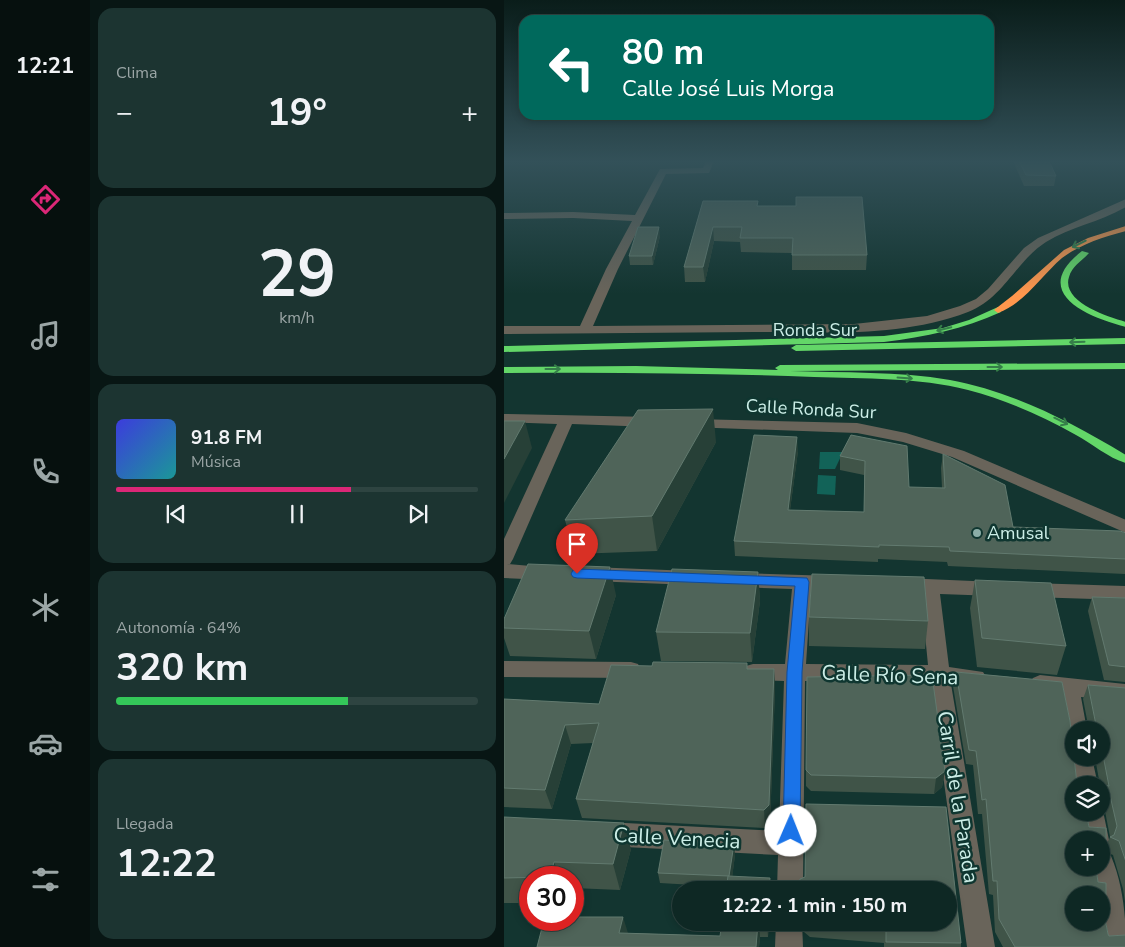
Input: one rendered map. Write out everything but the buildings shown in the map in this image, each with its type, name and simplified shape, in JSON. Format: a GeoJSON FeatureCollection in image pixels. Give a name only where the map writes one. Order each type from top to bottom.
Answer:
{"type":"FeatureCollection","features":[{"type":"Feature","properties":{"kind":"main road"},"geometry":{"type":"LineString","coordinates":[[530,349],[882,339],[929,333],[966,324],[996,311],[1024,292],[1060,256],[1072,248],[1099,236],[1125,228]]}},
{"type":"Feature","properties":{"kind":"main road"},"geometry":{"type":"LineString","coordinates":[[1125,237],[1097,247],[1081,256],[1066,269],[1062,280],[1068,297],[1077,304],[1100,317],[1125,325]]}},
{"type":"Feature","properties":{"kind":"main road","name":"Ronda Sur"},"geometry":{"type":"LineString","coordinates":[[504,349],[906,347],[1125,341]]}},
{"type":"Feature","properties":{"kind":"main road"},"geometry":{"type":"LineString","coordinates":[[504,370],[1125,366]]}},
{"type":"Feature","properties":{"kind":"main road"},"geometry":{"type":"LineString","coordinates":[[612,369],[884,376],[940,382],[994,394],[1043,412],[1065,423],[1125,460]]}},
{"type":"Feature","properties":{"kind":"street"},"geometry":{"type":"LineString","coordinates":[[585,328],[645,205]]}},
{"type":"Feature","properties":{"kind":"street"},"geometry":{"type":"LineString","coordinates":[[504,330],[585,328],[854,328],[885,327],[933,318],[976,303],[991,293],[1031,248],[1040,241],[1119,205]]}},
{"type":"Feature","properties":{"kind":"street"},"geometry":{"type":"LineString","coordinates":[[504,216],[573,215],[638,218]]}},
{"type":"Feature","properties":{"kind":"street","name":"Calle Ronda Sur"},"geometry":{"type":"LineString","coordinates":[[504,418],[857,428],[906,438],[958,454],[1125,527]]}},
{"type":"Feature","properties":{"kind":"street"},"geometry":{"type":"LineString","coordinates":[[504,559],[566,420]]}},
{"type":"Feature","properties":{"kind":"street"},"geometry":{"type":"LineString","coordinates":[[504,571],[851,584]]}},
{"type":"Feature","properties":{"kind":"street"},"geometry":{"type":"LineString","coordinates":[[790,881],[791,844],[801,804],[795,672],[802,582]]}},
{"type":"Feature","properties":{"kind":"street"},"geometry":{"type":"LineString","coordinates":[[881,585],[1125,593]]}},
{"type":"Feature","properties":{"kind":"street","name":"Carril de la Parada"},"geometry":{"type":"LineString","coordinates":[[930,586],[950,808],[981,947]]}},
{"type":"Feature","properties":{"kind":"street"},"geometry":{"type":"LineString","coordinates":[[504,669],[646,671]]}},
{"type":"Feature","properties":{"kind":"street","name":"Calle Río Sena"},"geometry":{"type":"LineString","coordinates":[[735,672],[939,674],[1125,692]]}},
{"type":"Feature","properties":{"kind":"street"},"geometry":{"type":"LineString","coordinates":[[1068,687],[1074,721]]}},
{"type":"Feature","properties":{"kind":"street","name":"Calle Venecia"},"geometry":{"type":"LineString","coordinates":[[583,832],[791,844]]}},
{"type":"Feature","properties":{"kind":"street"},"geometry":{"type":"LineString","coordinates":[[1104,876],[1117,947]]}},
{"type":"Feature","properties":{"kind":"street"},"geometry":{"type":"LineString","coordinates":[[788,947],[789,931]]}},
{"type":"Feature","properties":{"kind":"green space"},"geometry":{"type":"Polygon","coordinates":[[[820,452],[843,452],[835,469],[819,469],[820,452]]]}},
{"type":"Feature","properties":{"kind":"green space"},"geometry":{"type":"Polygon","coordinates":[[[818,475],[836,476],[835,495],[817,494],[818,475]]]}},
{"type":"Feature","properties":{"kind":"traffic: fast"},"geometry":{"type":"LineString","coordinates":[[1085,253],[1070,266],[1064,278],[1065,288],[1070,298],[1080,306],[1104,318],[1126,325]]}},
{"type":"Feature","properties":{"kind":"traffic: fast"},"geometry":{"type":"LineString","coordinates":[[530,349],[884,339],[944,330],[972,322],[998,310]]}},
{"type":"Feature","properties":{"kind":"traffic: fast"},"geometry":{"type":"LineString","coordinates":[[796,348],[1126,341]]}},
{"type":"Feature","properties":{"kind":"traffic: fast"},"geometry":{"type":"LineString","coordinates":[[504,349],[555,349]]}},
{"type":"Feature","properties":{"kind":"traffic: fast"},"geometry":{"type":"LineString","coordinates":[[780,368],[1126,366]]}},
{"type":"Feature","properties":{"kind":"traffic: fast"},"geometry":{"type":"LineString","coordinates":[[612,369],[879,376],[950,383],[989,393],[1030,408],[1089,437],[1126,460]]}},
{"type":"Feature","properties":{"kind":"traffic: fast"},"geometry":{"type":"LineString","coordinates":[[504,370],[636,369]]}},
{"type":"Feature","properties":{"kind":"traffic: slow"},"geometry":{"type":"LineString","coordinates":[[998,310],[1023,292],[1067,251],[1091,239],[1126,228]]}},
{"type":"Feature","properties":{"kind":"place","name":"Amusal"},"geometry":{"type":"Point","coordinates":[977,533]}},
{"type":"Feature","properties":{"kind":"route"},"geometry":{"type":"LineString","coordinates":[[577,574],[802,582],[795,672],[791,831]]}}]}
